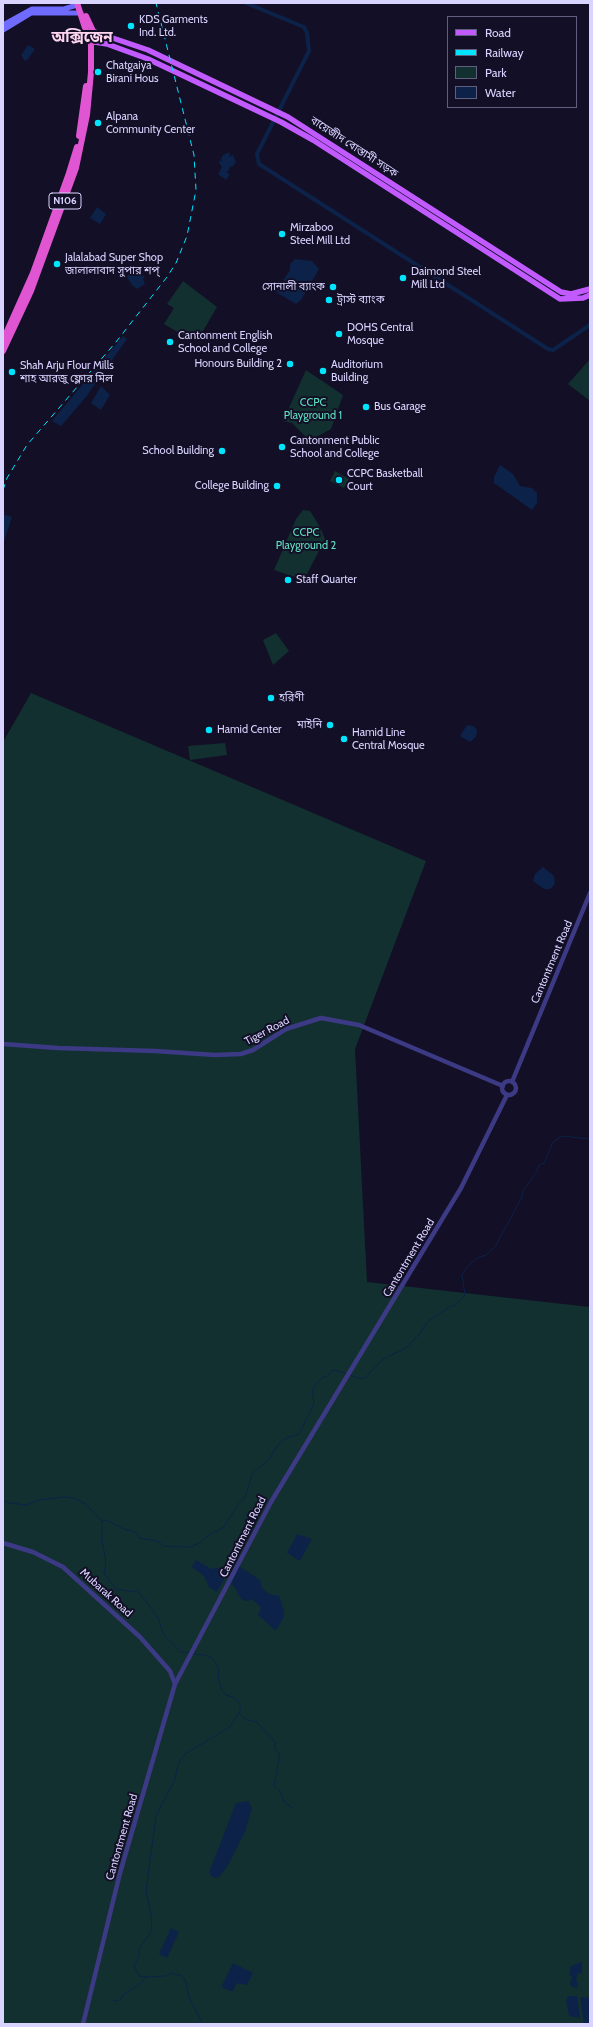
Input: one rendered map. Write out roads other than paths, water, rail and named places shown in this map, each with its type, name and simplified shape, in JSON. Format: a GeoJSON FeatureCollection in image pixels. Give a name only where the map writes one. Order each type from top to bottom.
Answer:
{"type":"FeatureCollection","features":[{"type":"Feature","properties":{"kind":"highway","name":"N106"},"geometry":{"type":"LineString","coordinates":[[3,340],[36,266],[77,146],[91,37],[78,4]]}},
{"type":"Feature","properties":{"kind":"highway","name":"N106"},"geometry":{"type":"LineString","coordinates":[[3,351],[31,291],[76,168],[87,115],[91,72],[91,37],[78,4]]}},
{"type":"Feature","properties":{"kind":"main road"},"geometry":{"type":"LineString","coordinates":[[3,25],[32,9],[64,9],[78,4]]}},
{"type":"Feature","properties":{"kind":"main road"},"geometry":{"type":"LineString","coordinates":[[3,30],[31,13],[81,13]]}},
{"type":"Feature","properties":{"kind":"main road","name":"বায়েজীদ বোস্তামী সড়ক"},"geometry":{"type":"LineString","coordinates":[[91,37],[148,50],[274,110],[552,287],[561,292],[571,294],[590,289]]}},
{"type":"Feature","properties":{"kind":"main road","name":"বায়েজীদ বোস্তামী সড়ক"},"geometry":{"type":"LineString","coordinates":[[91,37],[148,59],[281,122],[313,140],[560,299],[583,298],[590,295]]}},
{"type":"Feature","properties":{"kind":"street","name":"Cantontment Road"},"geometry":{"type":"LineString","coordinates":[[512,1082],[590,893]]}},
{"type":"Feature","properties":{"kind":"street","name":"Tiger Road"},"geometry":{"type":"LineString","coordinates":[[3,1044],[215,1055],[241,1054],[253,1050],[286,1029],[321,1018],[359,1025],[503,1086]]}},
{"type":"Feature","properties":{"kind":"street"},"geometry":{"type":"LineString","coordinates":[[506,1082],[512,1082],[515,1086],[515,1091],[512,1094],[507,1095],[503,1091],[503,1086],[506,1082]]}},
{"type":"Feature","properties":{"kind":"street","name":"Cantontment Road"},"geometry":{"type":"LineString","coordinates":[[82,2024],[120,1873],[175,1684],[271,1502],[461,1188],[507,1095]]}},
{"type":"Feature","properties":{"kind":"street","name":"Mubarak Road"},"geometry":{"type":"LineString","coordinates":[[3,1543],[32,1552],[63,1567],[140,1637],[170,1671],[175,1684]]}},
{"type":"Feature","properties":{"kind":"water"},"geometry":{"type":"Polygon","coordinates":[[[28,45],[35,49],[25,61],[21,55],[28,45]]]}},
{"type":"Feature","properties":{"kind":"water"},"geometry":{"type":"Polygon","coordinates":[[[230,152],[229,157],[233,155],[236,162],[230,167],[227,173],[230,174],[226,180],[218,174],[222,167],[219,163],[220,160],[222,162],[221,158],[223,155],[230,152]]]}},
{"type":"Feature","properties":{"kind":"water"},"geometry":{"type":"Polygon","coordinates":[[[97,207],[106,214],[100,224],[90,218],[97,207]]]}},
{"type":"Feature","properties":{"kind":"water"},"geometry":{"type":"Polygon","coordinates":[[[295,259],[312,261],[319,269],[301,300],[296,304],[276,291],[290,270],[290,264],[295,259]]]}},
{"type":"Feature","properties":{"kind":"water"},"geometry":{"type":"Polygon","coordinates":[[[132,268],[145,277],[143,279],[145,284],[137,289],[132,285],[127,277],[132,268]]]}},
{"type":"Feature","properties":{"kind":"water"},"geometry":{"type":"Polygon","coordinates":[[[123,336],[127,339],[86,397],[61,426],[52,421],[123,336]]]}},
{"type":"Feature","properties":{"kind":"water"},"geometry":{"type":"Polygon","coordinates":[[[101,386],[110,395],[101,410],[91,403],[101,386]]]}},
{"type":"Feature","properties":{"kind":"water"},"geometry":{"type":"Polygon","coordinates":[[[500,465],[513,474],[520,486],[532,488],[537,493],[537,503],[532,510],[494,483],[494,477],[500,465]]]}},
{"type":"Feature","properties":{"kind":"water"},"geometry":{"type":"Polygon","coordinates":[[[3,514],[12,517],[3,544],[3,514]]]}},
{"type":"Feature","properties":{"kind":"water"},"geometry":{"type":"Polygon","coordinates":[[[467,725],[473,726],[477,730],[476,737],[470,742],[460,736],[467,725]]]}},
{"type":"Feature","properties":{"kind":"water"},"geometry":{"type":"Polygon","coordinates":[[[543,867],[554,876],[555,884],[550,889],[544,889],[533,881],[535,874],[543,867]]]}},
{"type":"Feature","properties":{"kind":"water"},"geometry":{"type":"Polygon","coordinates":[[[297,1534],[312,1539],[300,1561],[287,1553],[297,1534]]]}},
{"type":"Feature","properties":{"kind":"water"},"geometry":{"type":"Polygon","coordinates":[[[196,1560],[211,1569],[225,1567],[226,1576],[217,1592],[209,1587],[204,1576],[192,1567],[196,1560]]]}},
{"type":"Feature","properties":{"kind":"water"},"geometry":{"type":"Polygon","coordinates":[[[239,1566],[260,1580],[262,1588],[269,1594],[279,1596],[284,1611],[284,1617],[277,1629],[275,1630],[258,1615],[261,1608],[252,1599],[247,1601],[242,1600],[236,1589],[231,1584],[239,1566]]]}},
{"type":"Feature","properties":{"kind":"water"},"geometry":{"type":"Polygon","coordinates":[[[248,1801],[252,1808],[245,1832],[227,1867],[219,1877],[215,1878],[210,1875],[210,1870],[236,1803],[248,1801]]]}},
{"type":"Feature","properties":{"kind":"water"},"geometry":{"type":"Polygon","coordinates":[[[171,1928],[179,1932],[167,1958],[159,1954],[171,1928]]]}},
{"type":"Feature","properties":{"kind":"water"},"geometry":{"type":"Polygon","coordinates":[[[582,1962],[582,1974],[578,1973],[576,1979],[578,1986],[576,1988],[572,1987],[570,1984],[572,1976],[569,1975],[571,1966],[582,1962]]]}},
{"type":"Feature","properties":{"kind":"water"},"geometry":{"type":"Polygon","coordinates":[[[233,1963],[253,1973],[247,1985],[237,1983],[233,1991],[230,1991],[222,1987],[222,1985],[233,1963]]]}},
{"type":"Feature","properties":{"kind":"water"},"geometry":{"type":"Polygon","coordinates":[[[568,1996],[577,1996],[580,2018],[569,2016],[566,2000],[568,1996]]]}},
{"type":"Feature","properties":{"kind":"water"},"geometry":{"type":"Polygon","coordinates":[[[580,1998],[590,1998],[590,2024],[584,2024],[580,1998]]]}},
{"type":"Feature","properties":{"kind":"waterway"},"geometry":{"type":"LineString","coordinates":[[246,3],[304,27],[307,33],[309,51],[257,154],[259,164],[548,349],[553,350],[590,325]]}},
{"type":"Feature","properties":{"kind":"waterway"},"geometry":{"type":"LineString","coordinates":[[350,1375],[362,1379],[366,1377],[383,1359],[406,1348],[420,1333],[428,1321],[451,1306],[455,1306],[465,1295],[462,1275],[467,1267],[477,1258],[486,1255],[495,1247],[522,1197],[523,1191],[537,1171],[539,1165],[544,1163],[553,1142],[562,1136],[590,1139]]}},
{"type":"Feature","properties":{"kind":"waterway"},"geometry":{"type":"LineString","coordinates":[[102,1521],[106,1520],[126,1530],[134,1531],[140,1538],[157,1541],[164,1546],[190,1547],[200,1543],[209,1535],[224,1527],[239,1503],[245,1497],[252,1474],[269,1459],[279,1444],[284,1439],[299,1434],[314,1404],[312,1389],[323,1377],[328,1376],[331,1371],[335,1370],[347,1374]]}},
{"type":"Feature","properties":{"kind":"waterway"},"geometry":{"type":"LineString","coordinates":[[3,1500],[9,1503],[27,1505],[38,1500],[64,1497],[73,1498],[86,1504],[102,1521],[102,1540],[106,1562],[104,1573],[116,1589],[134,1592],[137,1590],[159,1620],[163,1634],[181,1652],[190,1653]]}},
{"type":"Feature","properties":{"kind":"waterway"},"geometry":{"type":"LineString","coordinates":[[146,1977],[139,1976],[134,1966],[139,1957],[139,1949],[152,1930],[151,1915],[146,1891],[156,1816],[175,1779],[178,1764],[185,1754],[230,1727],[240,1711],[240,1703],[235,1698],[226,1695],[222,1691],[218,1678],[219,1669],[212,1658],[205,1655],[193,1654]]}},
{"type":"Feature","properties":{"kind":"waterway"},"geometry":{"type":"LineString","coordinates":[[239,1713],[247,1720],[257,1722],[275,1742],[275,1750],[280,1754],[274,1786],[280,1791],[285,1803],[293,1808]]}},
{"type":"Feature","properties":{"kind":"waterway"},"geometry":{"type":"LineString","coordinates":[[114,2001],[120,2000],[124,1994],[139,1985],[146,1977],[166,1976],[171,1973],[182,1976],[186,1982],[189,1998],[203,2024]]}},
{"type":"Feature","properties":{"kind":"railway"},"geometry":{"type":"LineString","coordinates":[[3,490],[7,478],[27,445],[116,342],[167,277],[176,263],[187,236],[196,190],[194,155],[156,3]]}},
{"type":"Feature","properties":{"kind":"place","name":"KDS Garments Ind. Ltd."},"geometry":{"type":"Point","coordinates":[131,26]}},
{"type":"Feature","properties":{"kind":"place","name":"Chatgaiya Birani Hous"},"geometry":{"type":"Point","coordinates":[98,72]}},
{"type":"Feature","properties":{"kind":"place","name":"Alpana Community Center"},"geometry":{"type":"Point","coordinates":[98,123]}},
{"type":"Feature","properties":{"kind":"place","name":"Mirzaboo Steel Mill Ltd"},"geometry":{"type":"Point","coordinates":[282,234]}},
{"type":"Feature","properties":{"kind":"place","name":"Jalalabad Super Shop জালালাবাদ সুপার শপ্"},"geometry":{"type":"Point","coordinates":[57,264]}},
{"type":"Feature","properties":{"kind":"place","name":"Daimond Steel Mill Ltd"},"geometry":{"type":"Point","coordinates":[403,278]}},
{"type":"Feature","properties":{"kind":"place","name":"সোনালী ব্যাংক"},"geometry":{"type":"Point","coordinates":[333,287]}},
{"type":"Feature","properties":{"kind":"place","name":"ট্রাস্ট ব্যাংক"},"geometry":{"type":"Point","coordinates":[329,300]}},
{"type":"Feature","properties":{"kind":"place","name":"DOHS Central Mosque"},"geometry":{"type":"Point","coordinates":[339,334]}},
{"type":"Feature","properties":{"kind":"place","name":"Cantonment English School and College"},"geometry":{"type":"Point","coordinates":[170,342]}},
{"type":"Feature","properties":{"kind":"place","name":"Honours Building 2"},"geometry":{"type":"Point","coordinates":[290,364]}},
{"type":"Feature","properties":{"kind":"place","name":"Auditorium Building"},"geometry":{"type":"Point","coordinates":[323,371]}},
{"type":"Feature","properties":{"kind":"place","name":"Shah Arju Flour Mills শাহ আরজু ফ্লোর মিল"},"geometry":{"type":"Point","coordinates":[12,372]}},
{"type":"Feature","properties":{"kind":"place","name":"Bus Garage"},"geometry":{"type":"Point","coordinates":[366,407]}},
{"type":"Feature","properties":{"kind":"place","name":"Cantonment Public School and College"},"geometry":{"type":"Point","coordinates":[282,447]}},
{"type":"Feature","properties":{"kind":"place","name":"School Building"},"geometry":{"type":"Point","coordinates":[222,451]}},
{"type":"Feature","properties":{"kind":"place","name":"CCPC Basketball Court"},"geometry":{"type":"Point","coordinates":[339,480]}},
{"type":"Feature","properties":{"kind":"place","name":"College Building"},"geometry":{"type":"Point","coordinates":[277,486]}},
{"type":"Feature","properties":{"kind":"place","name":"Staff Quarter"},"geometry":{"type":"Point","coordinates":[288,580]}},
{"type":"Feature","properties":{"kind":"place","name":"হরিণী"},"geometry":{"type":"Point","coordinates":[271,698]}},
{"type":"Feature","properties":{"kind":"place","name":"মাইনি"},"geometry":{"type":"Point","coordinates":[330,725]}},
{"type":"Feature","properties":{"kind":"place","name":"Hamid Center"},"geometry":{"type":"Point","coordinates":[209,730]}},
{"type":"Feature","properties":{"kind":"place","name":"Hamid Line Central Mosque"},"geometry":{"type":"Point","coordinates":[344,739]}},
{"type":"Feature","properties":{"kind":"district","name":"অক্সিজেন"},"geometry":{"type":"Point","coordinates":[82,38]}},
{"type":"Feature","properties":{"kind":"park label","name":"CCPC Playground 1"},"geometry":{"type":"Point","coordinates":[313,409]}},
{"type":"Feature","properties":{"kind":"park label","name":"CCPC Playground 2"},"geometry":{"type":"Point","coordinates":[306,539]}}]}
